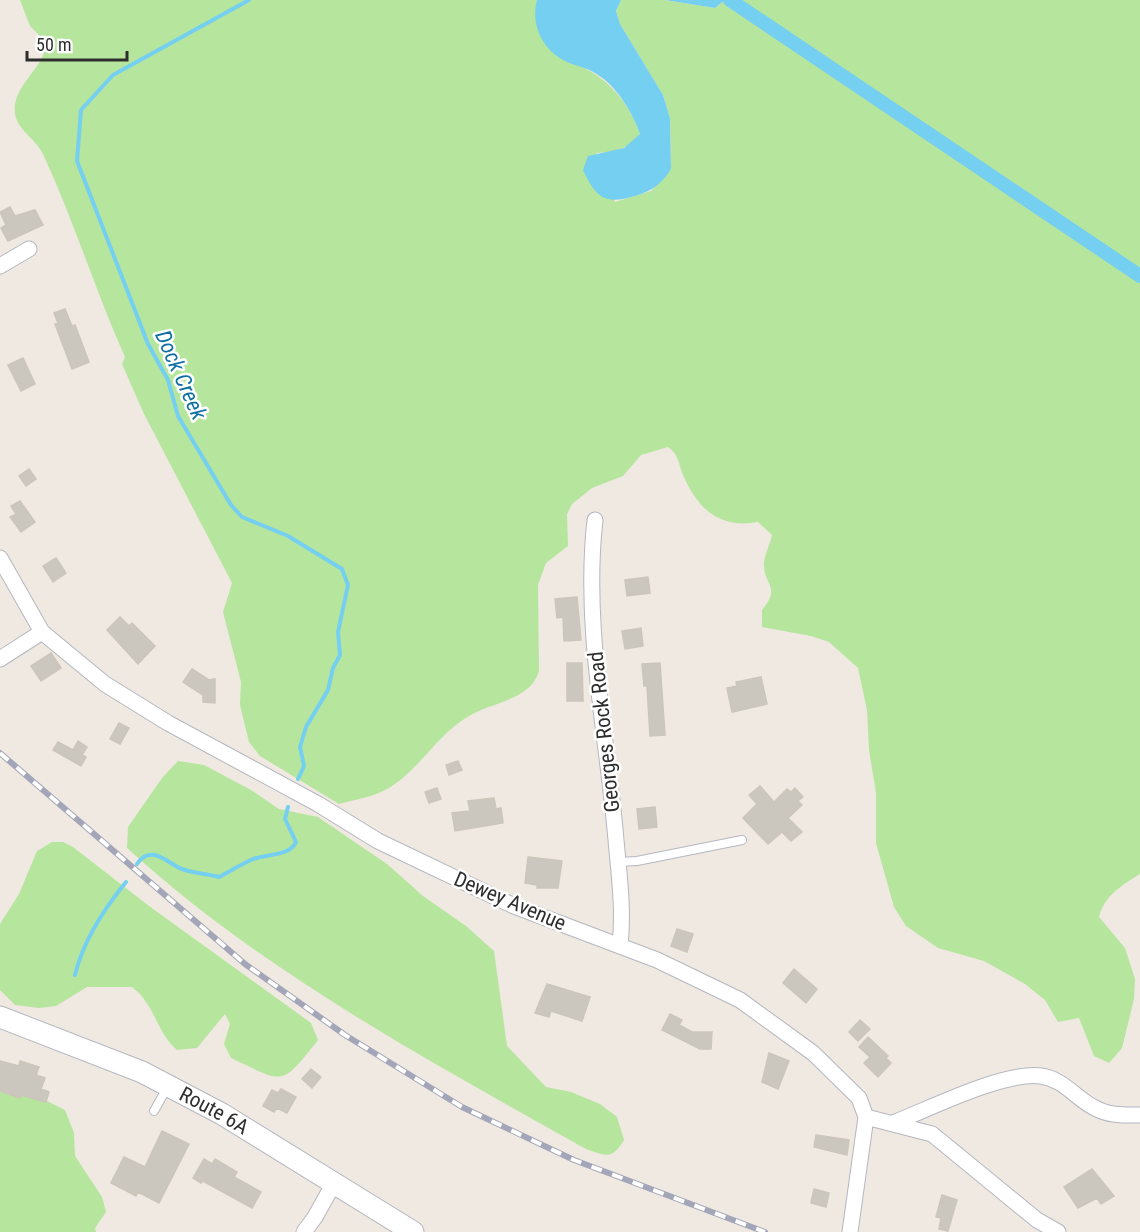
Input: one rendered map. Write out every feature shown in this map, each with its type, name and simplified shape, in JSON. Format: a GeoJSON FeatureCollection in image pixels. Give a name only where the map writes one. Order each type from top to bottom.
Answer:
{"type":"FeatureCollection","features":[{"type":"Feature","properties":{"kind":"main road","name":"Route 6A"},"geometry":{"type":"LineString","coordinates":[[0,1017],[142,1072],[222,1114],[413,1232]]}},
{"type":"Feature","properties":{"kind":"street"},"geometry":{"type":"LineString","coordinates":[[0,266],[29,249]]}},
{"type":"Feature","properties":{"kind":"street","name":"Georges Rock Road"},"geometry":{"type":"LineString","coordinates":[[595,519],[590,558],[590,604],[618,862],[623,920],[620,945]]}},
{"type":"Feature","properties":{"kind":"street"},"geometry":{"type":"LineString","coordinates":[[0,558],[42,632],[0,659]]}},
{"type":"Feature","properties":{"kind":"street","name":"Dewey Avenue"},"geometry":{"type":"LineString","coordinates":[[42,632],[114,690],[188,735],[318,804],[378,841],[514,906],[620,945],[740,1000],[813,1053],[859,1098],[866,1117]]}},
{"type":"Feature","properties":{"kind":"street"},"geometry":{"type":"LineString","coordinates":[[892,1123],[1004,1079],[1041,1076],[1072,1089],[1094,1108],[1113,1115],[1140,1114]]}},
{"type":"Feature","properties":{"kind":"street"},"geometry":{"type":"LineString","coordinates":[[850,1232],[866,1117],[932,1134],[1037,1220],[1058,1232]]}},
{"type":"Feature","properties":{"kind":"street"},"geometry":{"type":"LineString","coordinates":[[304,1232],[334,1183]]}},
{"type":"Feature","properties":{"kind":"lane"},"geometry":{"type":"LineString","coordinates":[[618,862],[637,861],[742,840]]}},
{"type":"Feature","properties":{"kind":"lane"},"geometry":{"type":"LineString","coordinates":[[154,1111],[168,1086]]}},
{"type":"Feature","properties":{"kind":"green space"},"geometry":{"type":"Polygon","coordinates":[[[20,0],[537,0],[536,5],[566,61],[602,79],[621,98],[635,121],[640,134],[636,139],[621,149],[596,153],[615,202],[651,191],[671,169],[670,118],[663,95],[620,24],[616,11],[621,0],[665,0],[715,8],[725,0],[1140,0],[1140,874],[1109,897],[1099,917],[1125,948],[1135,979],[1134,999],[1122,1048],[1109,1063],[1094,1056],[1079,1018],[1058,1022],[1045,1000],[1025,984],[984,961],[938,948],[906,926],[894,907],[876,843],[876,793],[869,750],[867,710],[858,668],[829,642],[811,636],[762,627],[762,610],[771,596],[764,563],[772,535],[758,522],[744,523],[721,519],[703,507],[689,487],[676,456],[668,447],[641,455],[623,476],[592,488],[572,504],[567,514],[568,546],[546,563],[538,585],[539,671],[535,681],[528,688],[510,699],[469,716],[447,732],[409,773],[382,792],[357,800],[339,804],[260,756],[249,742],[240,705],[241,682],[223,612],[232,583],[144,414],[122,364],[125,357],[43,154],[16,118],[16,100],[44,53],[43,39],[30,26],[20,0]]]}},
{"type":"Feature","properties":{"kind":"green space"},"geometry":{"type":"Polygon","coordinates":[[[178,761],[204,765],[251,790],[279,809],[318,817],[387,864],[423,896],[466,926],[494,951],[507,1046],[546,1087],[571,1092],[600,1104],[617,1117],[624,1140],[616,1151],[604,1155],[586,1149],[406,1047],[290,974],[234,935],[179,893],[127,848],[128,827],[162,778],[178,761]]]}},
{"type":"Feature","properties":{"kind":"green space"},"geometry":{"type":"Polygon","coordinates":[[[52,842],[63,842],[73,847],[149,906],[311,1023],[318,1040],[296,1067],[280,1076],[272,1076],[231,1058],[224,1044],[230,1024],[225,1014],[197,1048],[177,1050],[164,1035],[146,1001],[132,987],[87,987],[56,1006],[39,1008],[15,1005],[0,990],[0,924],[19,894],[37,851],[52,842]]]}},
{"type":"Feature","properties":{"kind":"green space"},"geometry":{"type":"Polygon","coordinates":[[[0,1085],[43,1099],[65,1110],[74,1133],[75,1156],[102,1197],[106,1212],[95,1228],[96,1232],[0,1232],[0,1085]]]}},
{"type":"Feature","properties":{"kind":"water"},"geometry":{"type":"Polygon","coordinates":[[[537,0],[621,0],[616,11],[620,24],[663,95],[670,118],[671,169],[660,183],[651,189],[616,200],[603,197],[592,187],[583,170],[588,156],[624,148],[640,134],[625,103],[608,82],[592,72],[567,62],[545,44],[535,19],[537,0]]]}},
{"type":"Feature","properties":{"kind":"water"},"geometry":{"type":"Polygon","coordinates":[[[665,0],[725,0],[715,8],[665,0]]]}},
{"type":"Feature","properties":{"kind":"building"},"geometry":{"type":"Polygon","coordinates":[[[10,207],[15,216],[35,210],[43,225],[8,241],[1,228],[6,225],[0,212],[10,207]]]}},
{"type":"Feature","properties":{"kind":"building"},"geometry":{"type":"Polygon","coordinates":[[[65,309],[72,326],[75,325],[89,362],[72,369],[55,324],[58,323],[54,313],[65,309]]]}},
{"type":"Feature","properties":{"kind":"building"},"geometry":{"type":"Polygon","coordinates":[[[23,358],[35,384],[21,391],[8,365],[23,358]]]}},
{"type":"Feature","properties":{"kind":"building"},"geometry":{"type":"Polygon","coordinates":[[[29,469],[36,479],[26,486],[19,476],[29,469]]]}},
{"type":"Feature","properties":{"kind":"building"},"geometry":{"type":"Polygon","coordinates":[[[20,501],[35,522],[21,532],[10,517],[16,514],[11,506],[20,501]]]}},
{"type":"Feature","properties":{"kind":"building"},"geometry":{"type":"Polygon","coordinates":[[[56,558],[66,573],[53,582],[43,566],[56,558]]]}},
{"type":"Feature","properties":{"kind":"building"},"geometry":{"type":"Polygon","coordinates":[[[648,577],[650,593],[627,596],[625,580],[648,577]]]}},
{"type":"Feature","properties":{"kind":"building"},"geometry":{"type":"Polygon","coordinates":[[[577,597],[581,640],[564,641],[563,617],[557,618],[555,599],[577,597]]]}},
{"type":"Feature","properties":{"kind":"building"},"geometry":{"type":"Polygon","coordinates":[[[120,617],[129,626],[132,623],[155,646],[138,664],[107,630],[120,617]]]}},
{"type":"Feature","properties":{"kind":"building"},"geometry":{"type":"Polygon","coordinates":[[[641,628],[643,646],[625,649],[622,631],[641,628]]]}},
{"type":"Feature","properties":{"kind":"building"},"geometry":{"type":"Polygon","coordinates":[[[51,653],[61,668],[41,681],[31,666],[51,653]]]}},
{"type":"Feature","properties":{"kind":"building"},"geometry":{"type":"Polygon","coordinates":[[[567,663],[582,663],[583,701],[567,701],[567,663]]]}},
{"type":"Feature","properties":{"kind":"building"},"geometry":{"type":"Polygon","coordinates":[[[660,663],[665,735],[650,736],[647,686],[644,686],[642,664],[660,663]]]}},
{"type":"Feature","properties":{"kind":"building"},"geometry":{"type":"Polygon","coordinates":[[[192,669],[209,680],[215,679],[215,703],[203,702],[203,695],[183,682],[192,669]]]}},
{"type":"Feature","properties":{"kind":"building"},"geometry":{"type":"Polygon","coordinates":[[[761,677],[767,704],[732,712],[727,688],[737,686],[736,682],[761,677]]]}},
{"type":"Feature","properties":{"kind":"building"},"geometry":{"type":"Polygon","coordinates":[[[119,723],[129,728],[120,744],[110,739],[119,723]]]}},
{"type":"Feature","properties":{"kind":"building"},"geometry":{"type":"Polygon","coordinates":[[[78,741],[87,747],[82,755],[86,757],[81,766],[53,750],[58,742],[73,750],[78,741]]]}},
{"type":"Feature","properties":{"kind":"building"},"geometry":{"type":"Polygon","coordinates":[[[458,761],[462,770],[449,775],[446,765],[458,761]]]}},
{"type":"Feature","properties":{"kind":"building"},"geometry":{"type":"Polygon","coordinates":[[[760,786],[774,802],[787,789],[791,792],[795,788],[803,797],[798,801],[802,805],[788,818],[802,832],[791,841],[782,832],[768,844],[743,818],[757,804],[749,795],[760,786]]]}},
{"type":"Feature","properties":{"kind":"building"},"geometry":{"type":"Polygon","coordinates":[[[437,788],[441,799],[429,803],[425,792],[437,788]]]}},
{"type":"Feature","properties":{"kind":"building"},"geometry":{"type":"Polygon","coordinates":[[[494,798],[496,809],[501,808],[503,823],[455,831],[452,813],[470,811],[468,801],[494,798]]]}},
{"type":"Feature","properties":{"kind":"building"},"geometry":{"type":"Polygon","coordinates":[[[655,807],[657,827],[639,829],[637,809],[655,807]]]}},
{"type":"Feature","properties":{"kind":"building"},"geometry":{"type":"Polygon","coordinates":[[[528,857],[562,861],[558,888],[537,888],[537,885],[525,883],[528,857]]]}},
{"type":"Feature","properties":{"kind":"building"},"geometry":{"type":"Polygon","coordinates":[[[677,929],[693,934],[687,952],[671,946],[677,929]]]}},
{"type":"Feature","properties":{"kind":"building"},"geometry":{"type":"Polygon","coordinates":[[[794,969],[817,989],[806,1003],[783,983],[794,969]]]}},
{"type":"Feature","properties":{"kind":"building"},"geometry":{"type":"Polygon","coordinates":[[[547,984],[590,997],[582,1021],[551,1011],[549,1017],[535,1013],[547,984]]]}},
{"type":"Feature","properties":{"kind":"building"},"geometry":{"type":"Polygon","coordinates":[[[670,1014],[682,1020],[679,1025],[692,1032],[712,1032],[711,1049],[700,1049],[662,1030],[670,1014]]]}},
{"type":"Feature","properties":{"kind":"building"},"geometry":{"type":"Polygon","coordinates":[[[860,1020],[870,1029],[858,1041],[849,1032],[860,1020]]]}},
{"type":"Feature","properties":{"kind":"building"},"geometry":{"type":"Polygon","coordinates":[[[868,1037],[888,1056],[886,1058],[891,1063],[878,1077],[864,1063],[870,1057],[859,1047],[868,1037]]]}},
{"type":"Feature","properties":{"kind":"building"},"geometry":{"type":"Polygon","coordinates":[[[769,1053],[789,1061],[778,1089],[762,1082],[769,1053]]]}},
{"type":"Feature","properties":{"kind":"building"},"geometry":{"type":"Polygon","coordinates":[[[0,1061],[19,1066],[20,1061],[39,1067],[36,1075],[45,1078],[41,1089],[49,1092],[46,1102],[21,1095],[20,1098],[0,1091],[0,1061]]]}},
{"type":"Feature","properties":{"kind":"building"},"geometry":{"type":"Polygon","coordinates":[[[311,1069],[321,1077],[312,1088],[302,1079],[311,1069]]]}},
{"type":"Feature","properties":{"kind":"building"},"geometry":{"type":"Polygon","coordinates":[[[281,1089],[296,1097],[287,1113],[277,1108],[274,1112],[263,1106],[272,1090],[278,1093],[281,1089]]]}},
{"type":"Feature","properties":{"kind":"building"},"geometry":{"type":"Polygon","coordinates":[[[162,1131],[189,1144],[159,1203],[138,1192],[136,1196],[111,1183],[124,1157],[145,1167],[162,1131]]]}},
{"type":"Feature","properties":{"kind":"building"},"geometry":{"type":"Polygon","coordinates":[[[816,1135],[849,1140],[847,1155],[814,1147],[816,1135]]]}},
{"type":"Feature","properties":{"kind":"building"},"geometry":{"type":"Polygon","coordinates":[[[204,1159],[212,1164],[215,1159],[237,1172],[234,1177],[261,1192],[252,1208],[203,1181],[201,1183],[193,1178],[204,1159]]]}},
{"type":"Feature","properties":{"kind":"building"},"geometry":{"type":"Polygon","coordinates":[[[1092,1169],[1114,1196],[1101,1204],[1097,1198],[1078,1208],[1064,1187],[1092,1169]]]}},
{"type":"Feature","properties":{"kind":"building"},"geometry":{"type":"Polygon","coordinates":[[[814,1189],[829,1193],[826,1207],[811,1203],[814,1189]]]}},
{"type":"Feature","properties":{"kind":"building"},"geometry":{"type":"Polygon","coordinates":[[[942,1195],[957,1200],[948,1231],[939,1229],[941,1218],[936,1217],[942,1195]]]}},
{"type":"Feature","properties":{"kind":"waterway","name":"Dock Creek"},"geometry":{"type":"LineString","coordinates":[[249,0],[113,75],[81,110],[77,161],[148,344],[168,380],[178,416],[231,505],[242,517],[288,536],[342,569],[348,585],[338,632],[340,655],[333,668],[328,690],[306,727],[300,747],[304,766],[298,779]]}},
{"type":"Feature","properties":{"kind":"waterway"},"geometry":{"type":"LineString","coordinates":[[730,0],[1140,276]]}},
{"type":"Feature","properties":{"kind":"waterway","name":"Dock Creek"},"geometry":{"type":"LineString","coordinates":[[137,864],[142,858],[153,855],[182,869],[219,877],[253,859],[283,852],[293,847],[296,842],[285,819],[288,807]]}},
{"type":"Feature","properties":{"kind":"waterway","name":"Dock Creek"},"geometry":{"type":"LineString","coordinates":[[75,975],[83,950],[95,926],[126,882]]}},
{"type":"Feature","properties":{"kind":"railway"},"geometry":{"type":"LineString","coordinates":[[0,753],[245,964],[345,1035],[462,1107],[574,1160],[765,1232]]}}]}
